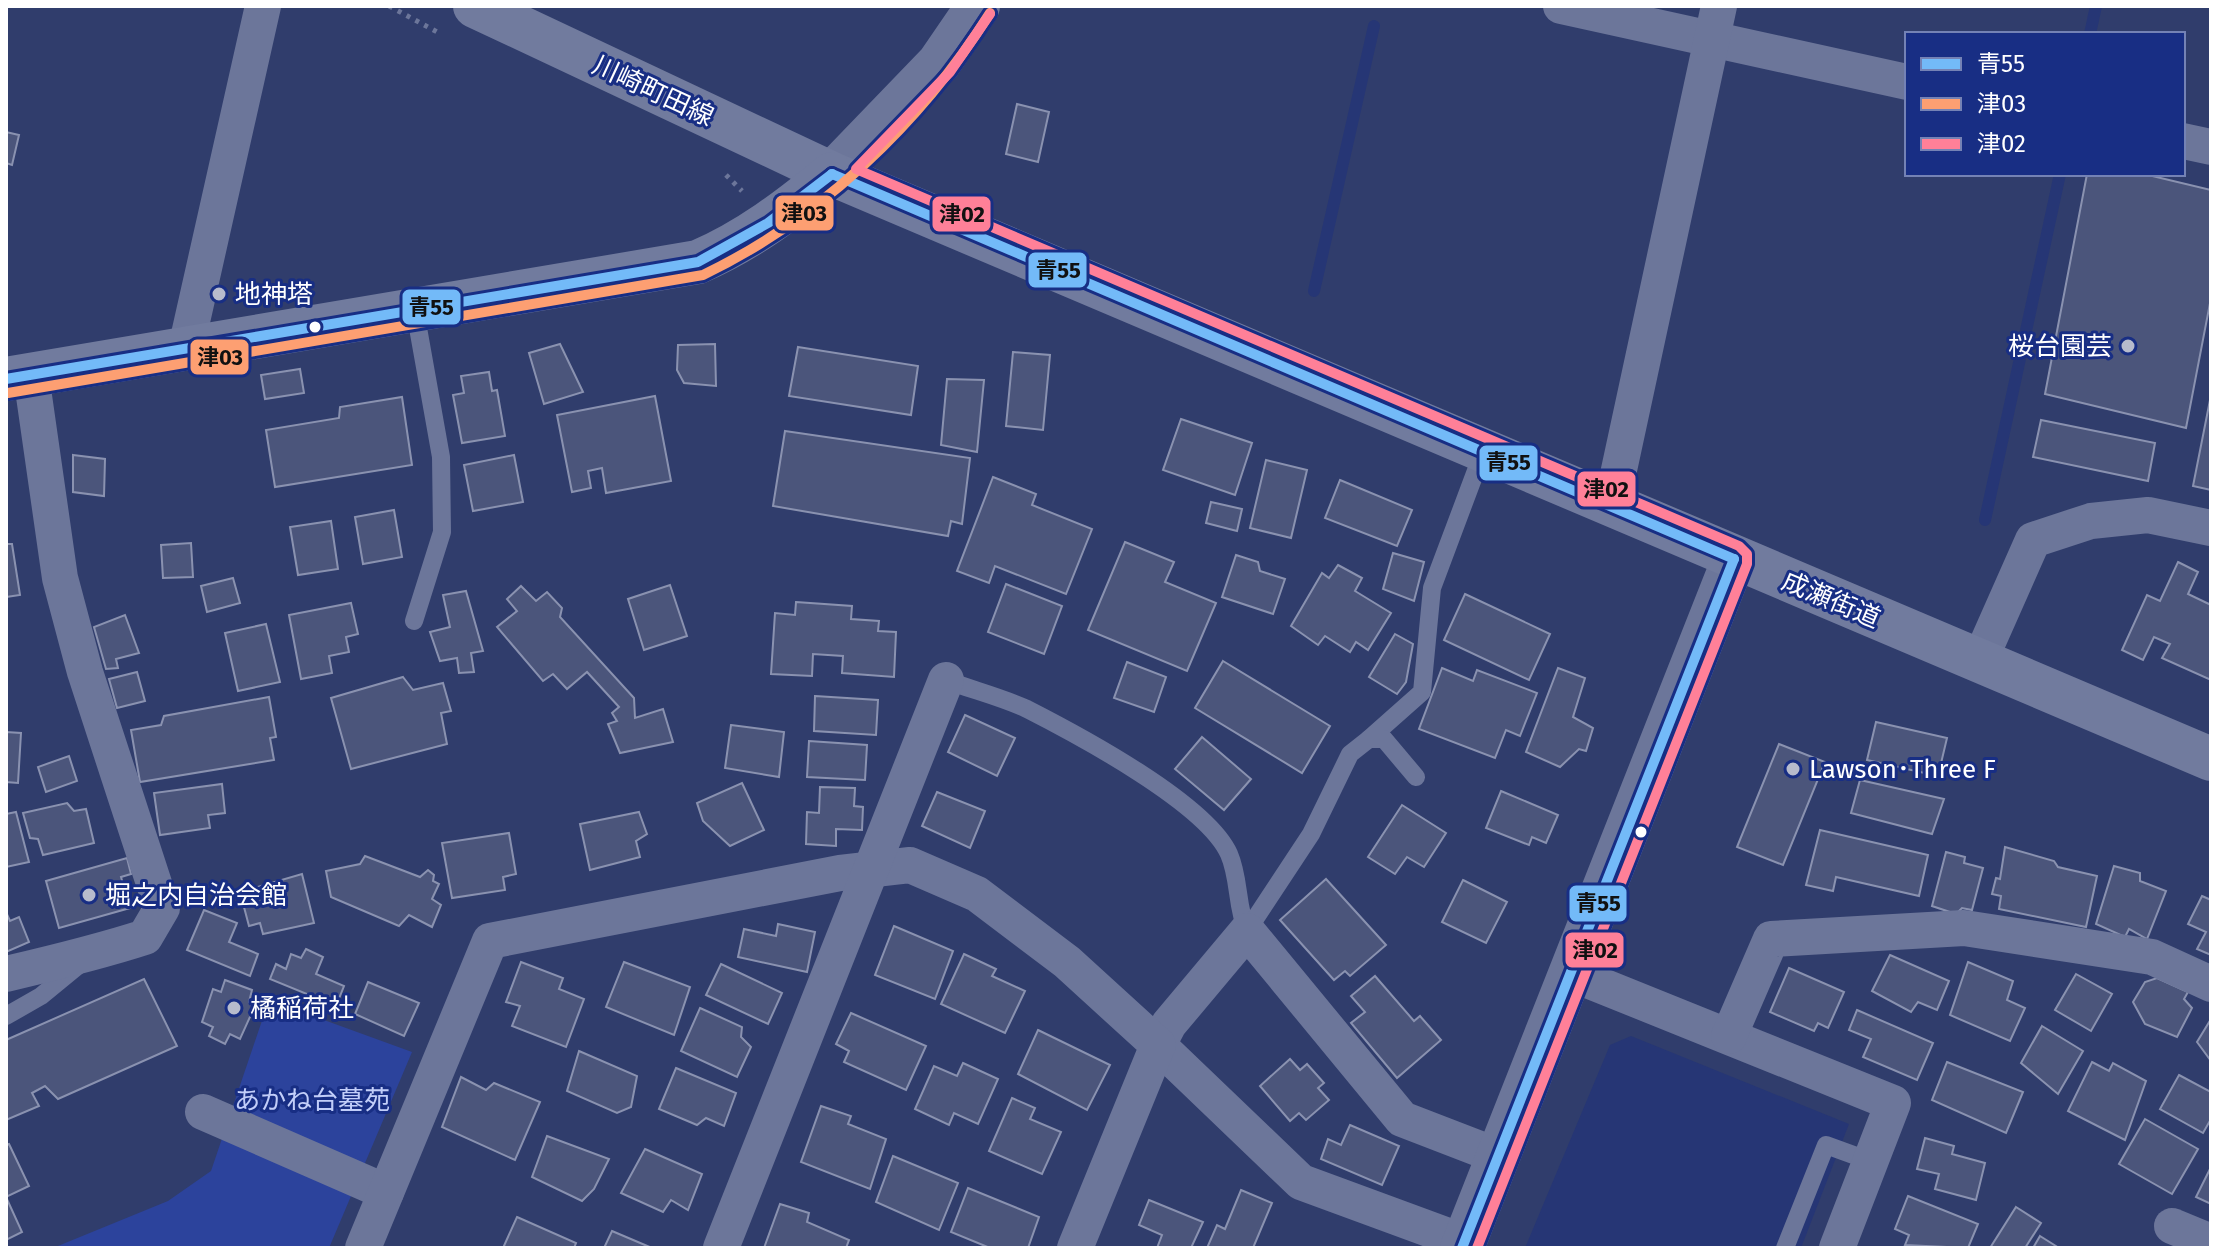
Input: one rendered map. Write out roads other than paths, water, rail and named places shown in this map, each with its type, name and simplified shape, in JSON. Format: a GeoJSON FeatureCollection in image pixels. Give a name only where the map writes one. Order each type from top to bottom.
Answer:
{"type":"FeatureCollection","features":[{"type":"Feature","properties":{"kind":"main road","name":"川崎町田線"},"geometry":{"type":"LineString","coordinates":[[475,6],[832,174]]}},
{"type":"Feature","properties":{"kind":"main road"},"geometry":{"type":"LineString","coordinates":[[18,377],[698,262],[733,247],[765,227],[832,174]]}},
{"type":"Feature","properties":{"kind":"main road","name":"成瀬街道"},"geometry":{"type":"LineString","coordinates":[[832,174],[2211,759]]}},
{"type":"Feature","properties":{"kind":"street"},"geometry":{"type":"LineString","coordinates":[[186,348],[263,6]]}},
{"type":"Feature","properties":{"kind":"street"},"geometry":{"type":"LineString","coordinates":[[832,174],[939,63],[978,6]]}},
{"type":"Feature","properties":{"kind":"street"},"geometry":{"type":"LineString","coordinates":[[1561,6],[1715,23],[1905,81]]}},
{"type":"Feature","properties":{"kind":"street"},"geometry":{"type":"LineString","coordinates":[[1611,507],[1715,23]]}},
{"type":"Feature","properties":{"kind":"street"},"geometry":{"type":"LineString","coordinates":[[2185,141],[2211,147]]}},
{"type":"Feature","properties":{"kind":"street"},"geometry":{"type":"LineString","coordinates":[[6,974],[65,957],[92,955],[145,937],[162,908],[85,672],[60,578],[18,377]]}},
{"type":"Feature","properties":{"kind":"street"},"geometry":{"type":"LineString","coordinates":[[1979,662],[2033,540],[2091,521],[2148,515],[2211,528]]}},
{"type":"Feature","properties":{"kind":"street"},"geometry":{"type":"LineString","coordinates":[[363,1248],[490,941],[840,873],[873,872],[910,865],[977,894],[1067,962],[1301,1182],[1463,1245],[1734,559]]}},
{"type":"Feature","properties":{"kind":"street"},"geometry":{"type":"LineString","coordinates":[[721,1248],[873,872],[946,680]]}},
{"type":"Feature","properties":{"kind":"street"},"geometry":{"type":"LineString","coordinates":[[1729,1036],[1771,939],[1964,928],[2152,957],[2211,984]]}},
{"type":"Feature","properties":{"kind":"street"},"geometry":{"type":"LineString","coordinates":[[1075,1248],[1169,1024],[1247,931],[1402,1119],[1498,1156]]}},
{"type":"Feature","properties":{"kind":"street"},"geometry":{"type":"LineString","coordinates":[[1570,973],[1893,1103],[1837,1248]]}},
{"type":"Feature","properties":{"kind":"street"},"geometry":{"type":"LineString","coordinates":[[203,1112],[386,1192]]}},
{"type":"Feature","properties":{"kind":"street"},"geometry":{"type":"LineString","coordinates":[[2172,1226],[2211,1242]]}},
{"type":"Feature","properties":{"kind":"lane"},"geometry":{"type":"LineString","coordinates":[[414,621],[442,532],[441,457],[415,311]]}},
{"type":"Feature","properties":{"kind":"lane"},"geometry":{"type":"LineString","coordinates":[[1247,931],[1311,834],[1350,754],[1422,692],[1432,588],[1483,452]]}},
{"type":"Feature","properties":{"kind":"lane"},"geometry":{"type":"LineString","coordinates":[[946,680],[1025,708],[1151,779],[1188,808],[1228,851],[1240,913],[1247,931]]}},
{"type":"Feature","properties":{"kind":"lane"},"geometry":{"type":"LineString","coordinates":[[1369,739],[1384,739],[1416,777]]}},
{"type":"Feature","properties":{"kind":"lane"},"geometry":{"type":"LineString","coordinates":[[6,1016],[41,996],[92,955]]}},
{"type":"Feature","properties":{"kind":"lane"},"geometry":{"type":"LineString","coordinates":[[1785,1248],[1826,1145],[1870,1161]]}},
{"type":"Feature","properties":{"kind":"waterway"},"geometry":{"type":"LineString","coordinates":[[2090,32],[2096,6]]}},
{"type":"Feature","properties":{"kind":"waterway"},"geometry":{"type":"LineString","coordinates":[[1314,291],[1374,26]]}},
{"type":"Feature","properties":{"kind":"waterway"},"geometry":{"type":"LineString","coordinates":[[1985,520],[2060,176]]}},
{"type":"Feature","properties":{"kind":"place","name":"地神塔"},"geometry":{"type":"Point","coordinates":[219,294]}},
{"type":"Feature","properties":{"kind":"place","name":"桜台園芸"},"geometry":{"type":"Point","coordinates":[2128,346]}},
{"type":"Feature","properties":{"kind":"place","name":"Lawson･Three F"},"geometry":{"type":"Point","coordinates":[1793,769]}},
{"type":"Feature","properties":{"kind":"place","name":"堀之内自治会館"},"geometry":{"type":"Point","coordinates":[89,895]}},
{"type":"Feature","properties":{"kind":"place","name":"橘稲荷社"},"geometry":{"type":"Point","coordinates":[234,1008]}},
{"type":"Feature","properties":{"kind":"park label","name":"あかね台墓苑"},"geometry":{"type":"Point","coordinates":[312,1100]}}]}
